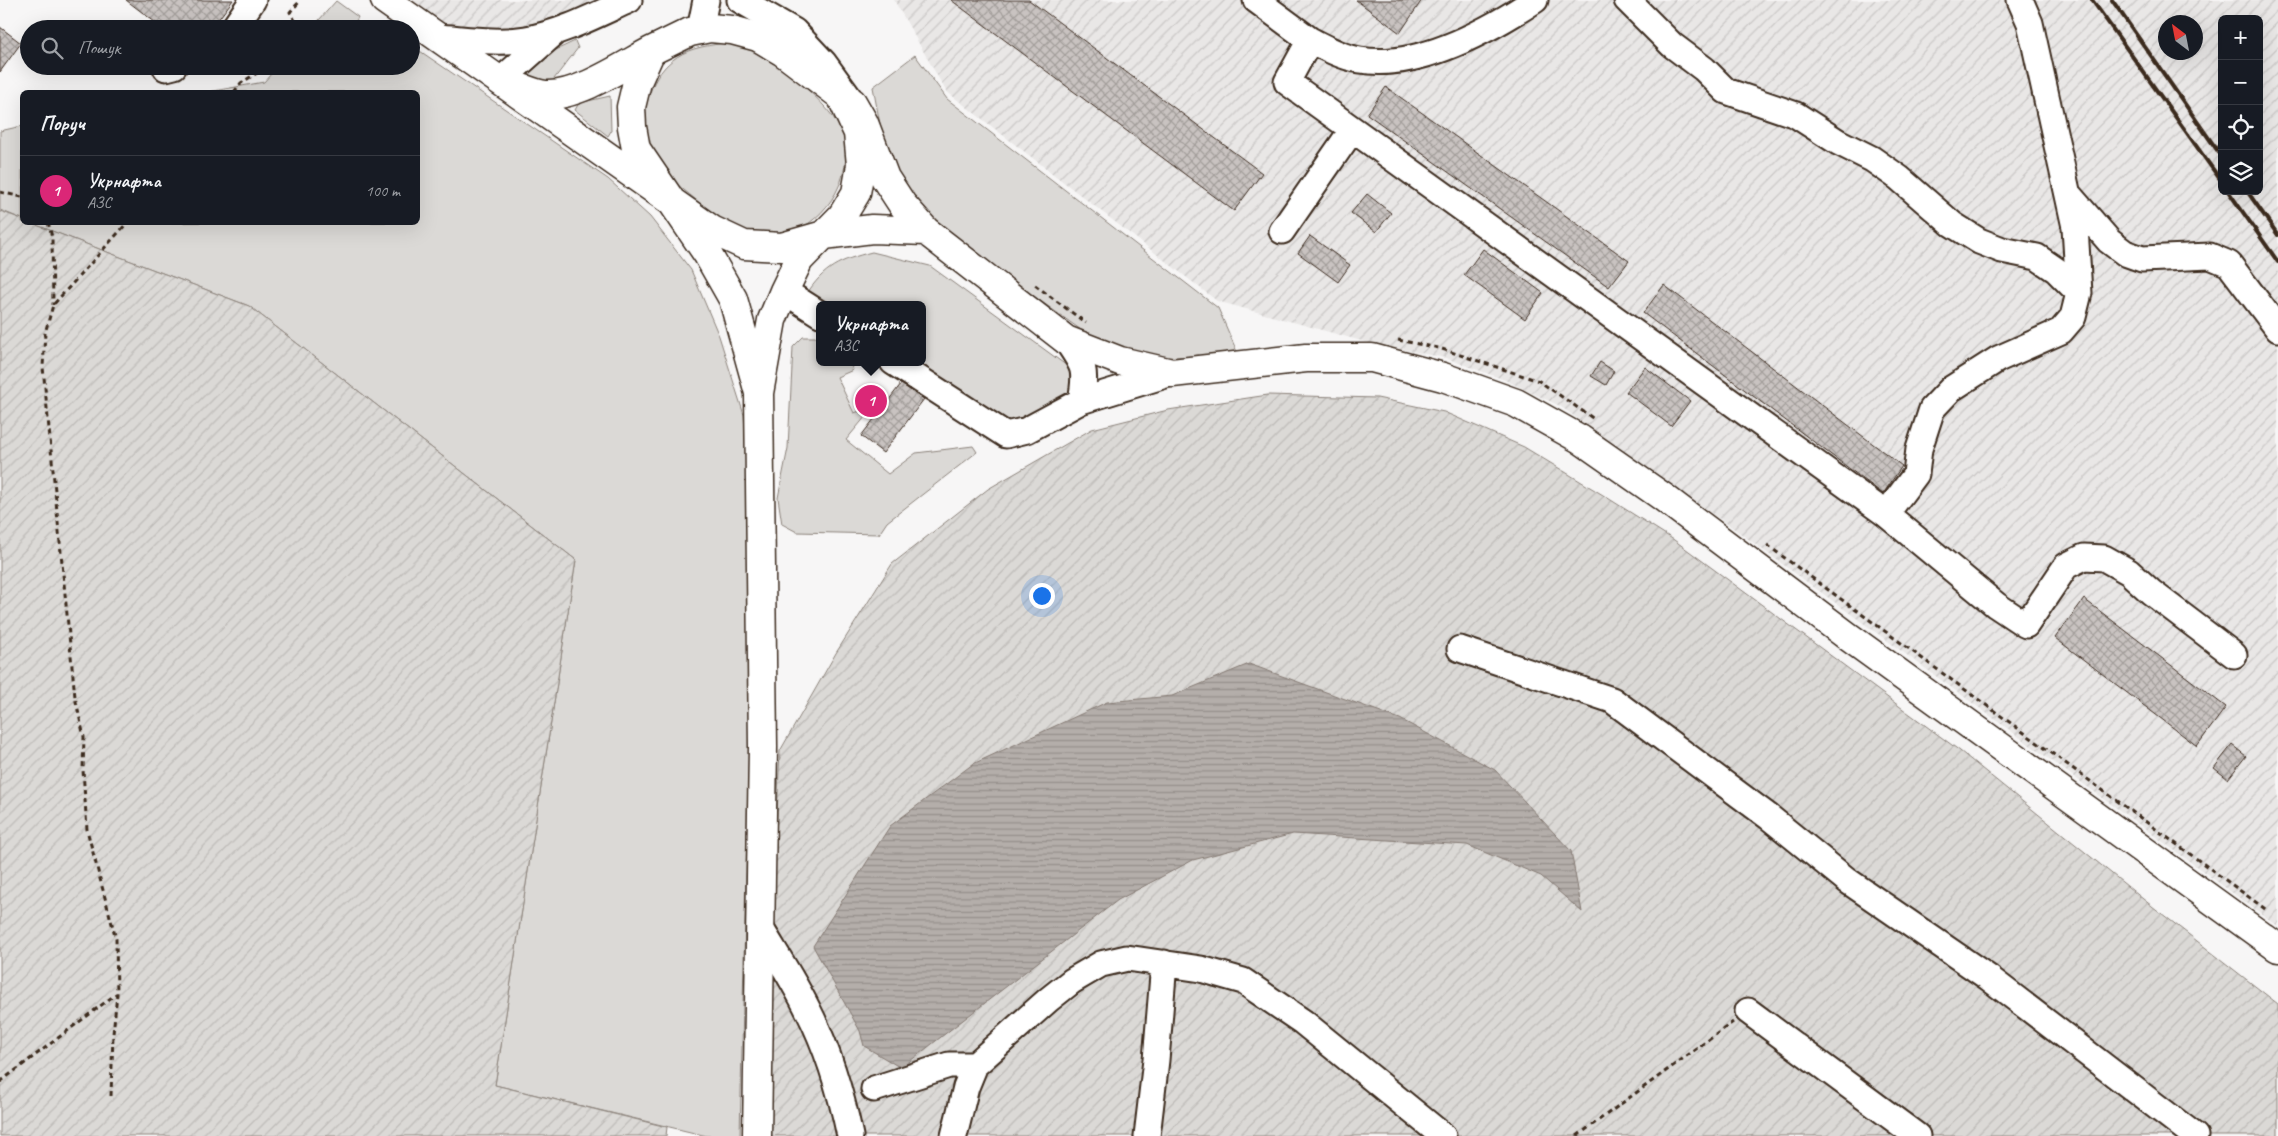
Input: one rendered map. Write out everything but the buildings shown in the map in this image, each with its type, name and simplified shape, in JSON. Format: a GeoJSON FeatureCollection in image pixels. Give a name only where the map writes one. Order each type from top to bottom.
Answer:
{"type":"FeatureCollection","features":[{"type":"Feature","properties":{"kind":"main road"},"geometry":{"type":"LineString","coordinates":[[385,0],[414,20]]}},
{"type":"Feature","properties":{"kind":"main road"},"geometry":{"type":"LineString","coordinates":[[420,24],[712,230],[744,245],[782,247],[824,236],[872,229],[926,231]]}},
{"type":"Feature","properties":{"kind":"main road"},"geometry":{"type":"LineString","coordinates":[[500,81],[545,95],[566,93],[673,39],[700,30],[710,28],[732,30],[758,37],[783,52],[846,99],[864,123],[885,178],[902,204],[926,231],[1066,340],[1120,362],[1172,373],[1306,358],[1372,358],[1443,377],[1516,403],[1580,439],[1663,497],[1854,640],[2278,948]]}},
{"type":"Feature","properties":{"kind":"main road"},"geometry":{"type":"LineString","coordinates":[[651,51],[637,82],[631,107],[636,149],[708,256],[733,299],[760,393]]}},
{"type":"Feature","properties":{"kind":"main road"},"geometry":{"type":"LineString","coordinates":[[757,1127],[763,747],[760,393],[772,320],[784,291],[799,260],[842,216],[856,193],[861,165],[858,133],[846,99]]}},
{"type":"Feature","properties":{"kind":"street"},"geometry":{"type":"LineString","coordinates":[[239,20],[253,0]]}},
{"type":"Feature","properties":{"kind":"street"},"geometry":{"type":"LineString","coordinates":[[438,37],[495,40],[525,39],[555,33],[629,0]]}},
{"type":"Feature","properties":{"kind":"street"},"geometry":{"type":"LineString","coordinates":[[700,30],[706,0]]}},
{"type":"Feature","properties":{"kind":"street"},"geometry":{"type":"LineString","coordinates":[[740,0],[794,31],[824,63],[846,99]]}},
{"type":"Feature","properties":{"kind":"street"},"geometry":{"type":"LineString","coordinates":[[1256,0],[1310,40],[1338,54],[1360,60],[1388,61],[1414,58],[1445,48],[1508,18],[1534,0]]}},
{"type":"Feature","properties":{"kind":"street"},"geometry":{"type":"LineString","coordinates":[[1626,0],[1672,45],[1704,69],[1726,90],[1796,115],[1838,142],[1872,159],[1899,178],[1952,224],[1979,241],[2002,250],[2037,256],[2056,270],[2079,293]]}},
{"type":"Feature","properties":{"kind":"street"},"geometry":{"type":"LineString","coordinates":[[1886,514],[1916,474],[1919,449],[1932,410],[1951,389],[1998,359],[2061,331],[2073,317],[2079,293],[2075,227],[2030,23],[2020,0]]}},
{"type":"Feature","properties":{"kind":"street"},"geometry":{"type":"LineString","coordinates":[[500,81],[555,33]]}},
{"type":"Feature","properties":{"kind":"street"},"geometry":{"type":"LineString","coordinates":[[1310,40],[1287,82],[1886,514],[1996,605],[2026,625],[2066,566],[2084,557],[2104,558],[2129,572],[2234,655]]}},
{"type":"Feature","properties":{"kind":"street"},"geometry":{"type":"LineString","coordinates":[[1282,231],[1352,130]]}},
{"type":"Feature","properties":{"kind":"street"},"geometry":{"type":"LineString","coordinates":[[2066,191],[2109,240],[2125,253],[2142,259],[2210,256],[2228,264],[2278,329]]}},
{"type":"Feature","properties":{"kind":"street"},"geometry":{"type":"LineString","coordinates":[[784,291],[816,311]]}},
{"type":"Feature","properties":{"kind":"street"},"geometry":{"type":"LineString","coordinates":[[1066,340],[1082,362],[1085,379],[1081,401]]}},
{"type":"Feature","properties":{"kind":"street"},"geometry":{"type":"LineString","coordinates":[[900,366],[1006,435],[1027,430],[1081,401],[1172,373]]}},
{"type":"Feature","properties":{"kind":"street"},"geometry":{"type":"LineString","coordinates":[[1460,648],[1612,700],[1769,817],[1848,881],[1989,978],[2195,1136]]}},
{"type":"Feature","properties":{"kind":"street"},"geometry":{"type":"LineString","coordinates":[[760,927],[808,1009],[823,1043],[843,1102],[850,1136]]}},
{"type":"Feature","properties":{"kind":"street"},"geometry":{"type":"LineString","coordinates":[[954,1136],[966,1087],[975,1065],[1072,981],[1101,964],[1127,958],[1201,969],[1243,981],[1303,1022],[1443,1136]]}},
{"type":"Feature","properties":{"kind":"street"},"geometry":{"type":"LineString","coordinates":[[1147,1136],[1156,1060],[1164,963]]}},
{"type":"Feature","properties":{"kind":"street"},"geometry":{"type":"LineString","coordinates":[[1748,1011],[1917,1136]]}},
{"type":"Feature","properties":{"kind":"street"},"geometry":{"type":"LineString","coordinates":[[874,1089],[949,1065],[975,1065]]}},
{"type":"Feature","properties":{"kind":"path"},"geometry":{"type":"LineString","coordinates":[[295,20],[290,12],[301,0]]}},
{"type":"Feature","properties":{"kind":"path"},"geometry":{"type":"LineString","coordinates":[[236,90],[242,83],[254,75]]}},
{"type":"Feature","properties":{"kind":"path"},"geometry":{"type":"LineString","coordinates":[[0,192],[20,197]]}},
{"type":"Feature","properties":{"kind":"path"},"geometry":{"type":"LineString","coordinates":[[49,225],[52,237],[52,305],[45,334],[43,367],[49,411],[56,512],[75,697],[84,737],[83,770],[86,830],[116,939],[117,994],[112,1034],[111,1096]]}},
{"type":"Feature","properties":{"kind":"path"},"geometry":{"type":"LineString","coordinates":[[52,305],[125,225]]}},
{"type":"Feature","properties":{"kind":"path"},"geometry":{"type":"LineString","coordinates":[[1027,279],[1093,327]]}},
{"type":"Feature","properties":{"kind":"path"},"geometry":{"type":"LineString","coordinates":[[1392,340],[1439,348],[1540,381],[1600,424]]}},
{"type":"Feature","properties":{"kind":"path"},"geometry":{"type":"LineString","coordinates":[[1765,544],[2271,913]]}},
{"type":"Feature","properties":{"kind":"path"},"geometry":{"type":"LineString","coordinates":[[0,1082],[117,994]]}},
{"type":"Feature","properties":{"kind":"path"},"geometry":{"type":"LineString","coordinates":[[1577,1136],[1748,1011]]}},
{"type":"Feature","properties":{"kind":"shaded area"},"geometry":{"type":"Polygon","coordinates":[[[410,0],[598,0],[550,22],[516,29],[489,31],[450,27],[410,0]]]}},
{"type":"Feature","properties":{"kind":"shaded area"},"geometry":{"type":"Polygon","coordinates":[[[894,0],[2278,0],[2278,926],[1729,525],[1675,489],[1560,406],[1505,380],[1446,358],[1369,343],[1217,301],[946,91],[894,0]]]}},
{"type":"Feature","properties":{"kind":"shaded area"},"geometry":{"type":"Polygon","coordinates":[[[336,1],[358,17],[356,20],[319,20],[336,1]]]}},
{"type":"Feature","properties":{"kind":"shaded area"},"geometry":{"type":"Polygon","coordinates":[[[575,41],[578,48],[547,88],[527,73],[537,59],[575,41]]]}},
{"type":"Feature","properties":{"kind":"shaded area"},"geometry":{"type":"Polygon","coordinates":[[[723,43],[746,48],[759,54],[790,75],[821,103],[833,117],[842,132],[846,146],[846,156],[844,171],[836,193],[821,213],[802,228],[795,231],[779,235],[764,235],[749,232],[721,218],[663,173],[654,161],[644,141],[643,131],[648,98],[657,77],[664,68],[682,54],[697,48],[723,43]]]}},
{"type":"Feature","properties":{"kind":"shaded area"},"geometry":{"type":"Polygon","coordinates":[[[420,51],[608,179],[650,217],[691,270],[719,336],[744,415],[753,558],[740,1136],[707,1136],[495,1085],[576,560],[249,306],[36,225],[420,225],[420,90],[219,90],[264,82],[270,75],[420,75],[420,51]]]}},
{"type":"Feature","properties":{"kind":"shaded area"},"geometry":{"type":"Polygon","coordinates":[[[915,55],[947,99],[1218,308],[1238,354],[1155,358],[1135,355],[1091,337],[969,250],[905,198],[883,140],[873,87],[915,55]]]}},
{"type":"Feature","properties":{"kind":"shaded area"},"geometry":{"type":"Polygon","coordinates":[[[610,96],[611,131],[608,136],[575,110],[579,103],[610,96]]]}},
{"type":"Feature","properties":{"kind":"shaded area"},"geometry":{"type":"Polygon","coordinates":[[[20,126],[20,218],[0,210],[0,131],[20,126]]]}},
{"type":"Feature","properties":{"kind":"shaded area"},"geometry":{"type":"Polygon","coordinates":[[[0,211],[20,218],[20,225],[36,225],[249,306],[576,560],[495,1085],[667,1127],[666,1136],[0,1136],[0,211]]]}},
{"type":"Feature","properties":{"kind":"shaded area"},"geometry":{"type":"Polygon","coordinates":[[[872,252],[930,266],[1074,371],[1075,397],[1007,428],[913,366],[926,366],[926,301],[816,302],[806,295],[826,271],[851,258],[872,252]]]}},
{"type":"Feature","properties":{"kind":"shaded area"},"geometry":{"type":"Polygon","coordinates":[[[803,337],[816,337],[816,366],[851,366],[853,370],[837,377],[854,413],[863,410],[866,416],[846,440],[888,474],[916,453],[973,446],[977,452],[887,522],[879,534],[797,532],[782,524],[778,498],[788,448],[793,347],[803,337]]]}},
{"type":"Feature","properties":{"kind":"shaded area"},"geometry":{"type":"Polygon","coordinates":[[[1268,395],[1377,398],[1444,412],[1524,447],[1674,540],[1960,751],[2143,899],[2278,1004],[2278,1136],[771,1136],[773,900],[780,751],[836,653],[892,564],[988,489],[1092,429],[1168,410],[1268,395]]]}},
{"type":"Feature","properties":{"kind":"shaded area"},"geometry":{"type":"Polygon","coordinates":[[[1249,664],[1400,719],[1495,770],[1571,851],[1582,912],[1541,876],[1467,845],[1293,834],[1193,860],[1118,900],[901,1068],[864,1046],[860,1031],[813,946],[890,826],[973,764],[1107,702],[1172,696],[1249,664]]]}},
{"type":"Feature","properties":{"kind":"railway"},"geometry":{"type":"LineString","coordinates":[[2092,0],[2218,176]]}},
{"type":"Feature","properties":{"kind":"railway"},"geometry":{"type":"LineString","coordinates":[[2112,0],[2218,151]]}},
{"type":"Feature","properties":{"kind":"railway"},"geometry":{"type":"LineString","coordinates":[[2231,195],[2278,262]]}},
{"type":"Feature","properties":{"kind":"railway"},"geometry":{"type":"LineString","coordinates":[[2250,195],[2278,235]]}},
{"type":"Feature","properties":{"kind":"place","name":"Укрнафта"},"geometry":{"type":"Point","coordinates":[871,401]}}]}
